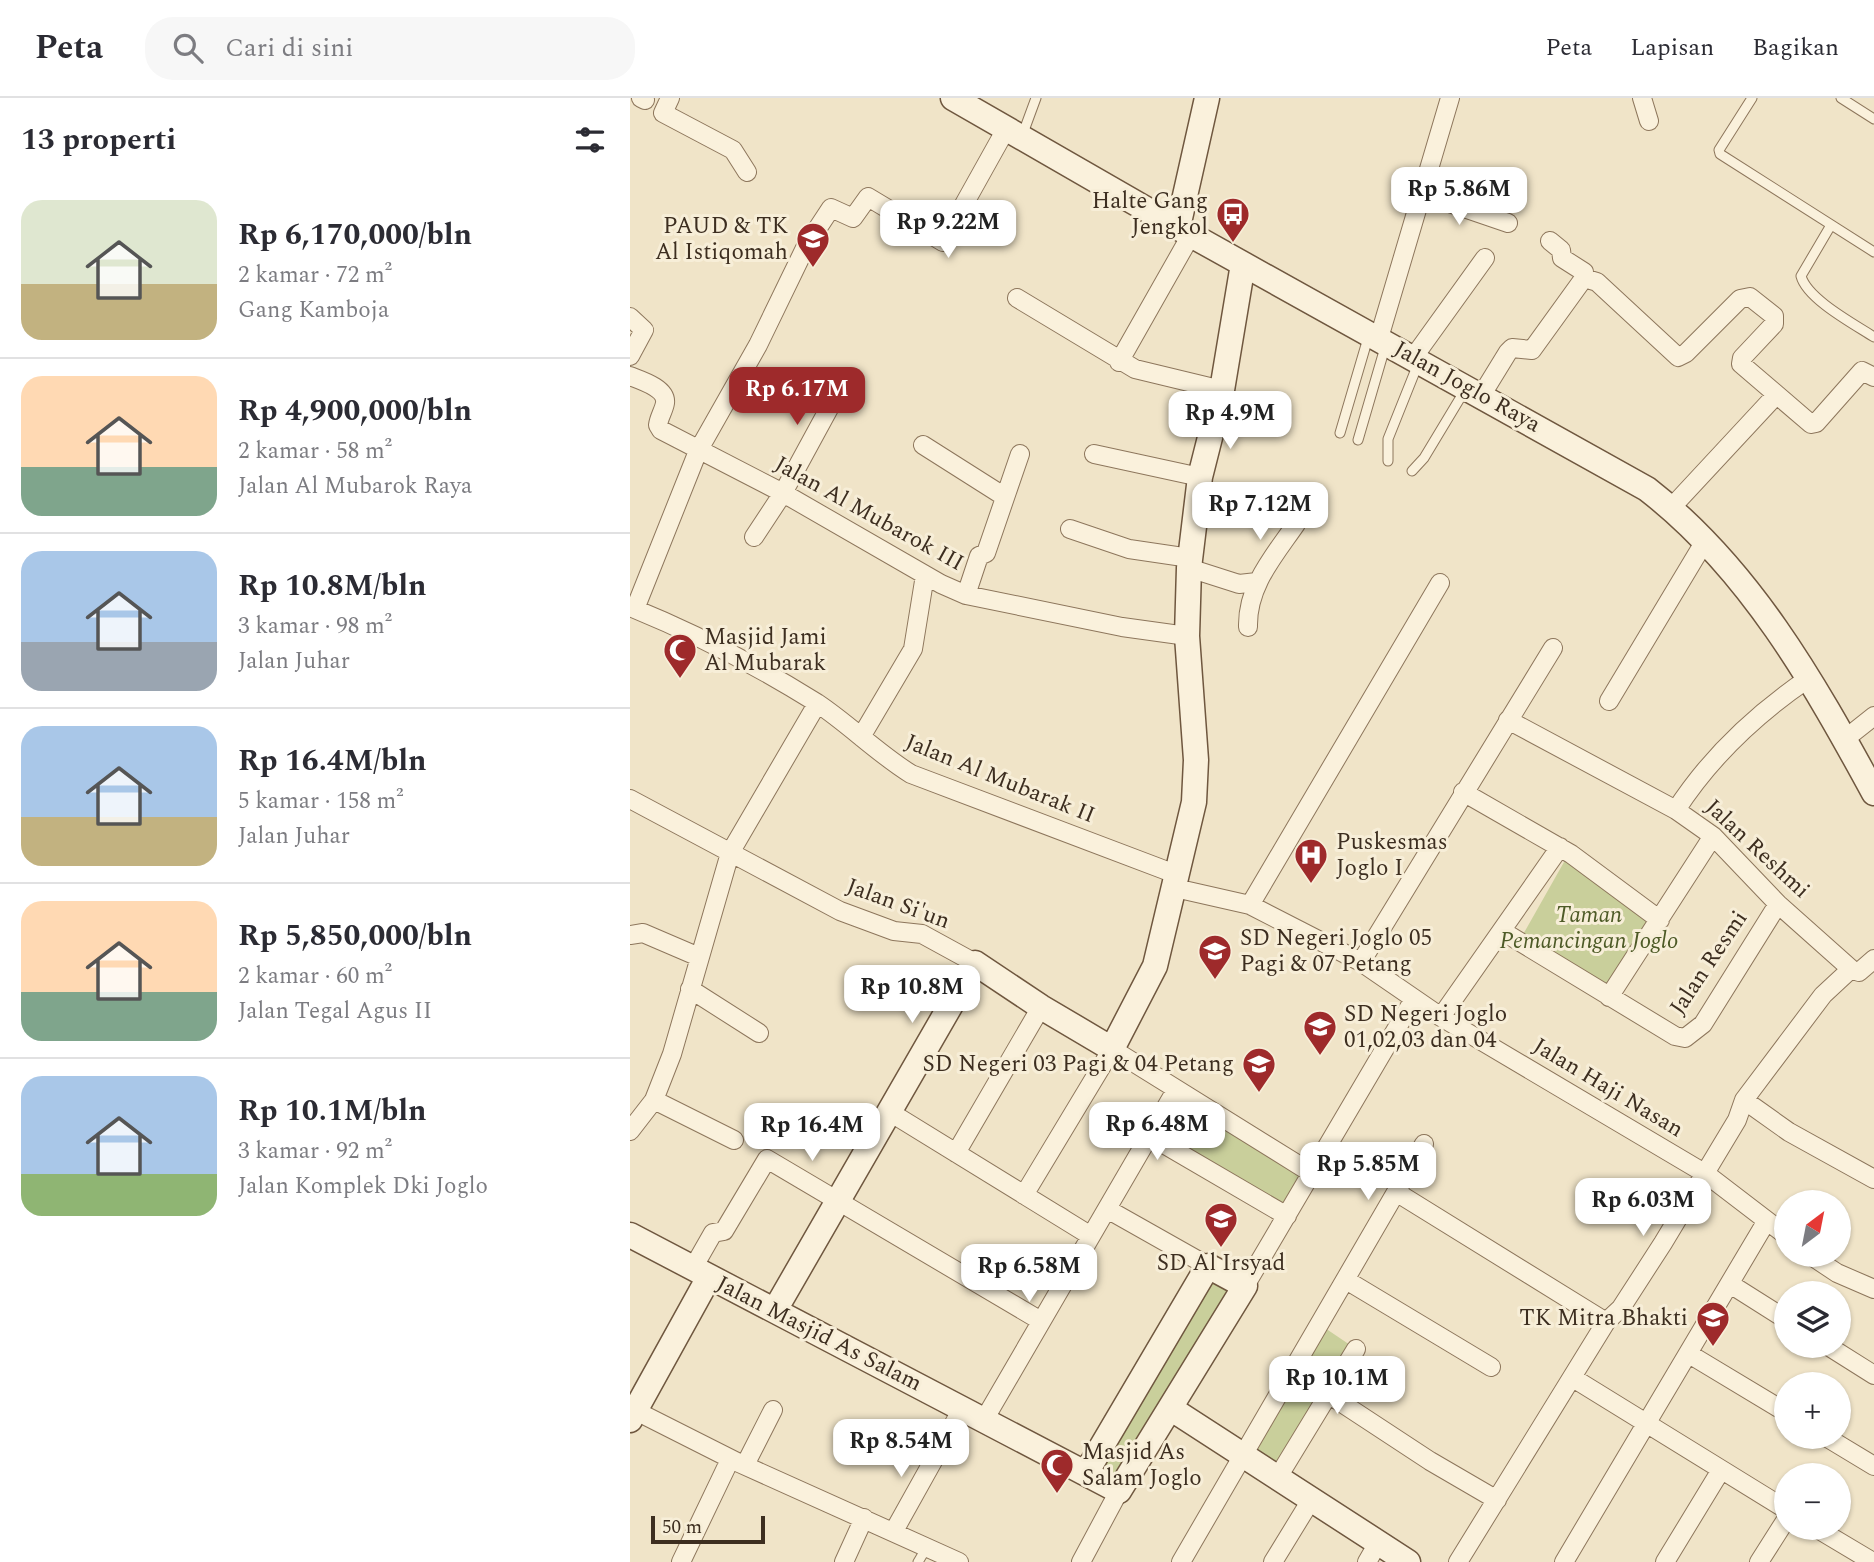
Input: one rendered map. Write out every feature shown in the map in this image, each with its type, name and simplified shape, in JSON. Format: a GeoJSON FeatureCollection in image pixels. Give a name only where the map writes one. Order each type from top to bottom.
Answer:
{"type":"FeatureCollection","features":[{"type":"Feature","properties":{"kind":"street"},"geometry":{"type":"LineString","coordinates":[[670,98],[663,113],[733,150],[747,172]]}},
{"type":"Feature","properties":{"kind":"street","name":"Jalan Joglo Raya"},"geometry":{"type":"LineString","coordinates":[[953,98],[1243,264],[1622,474],[1671,508],[1744,584],[1808,678],[1874,793]]}},
{"type":"Feature","properties":{"kind":"street"},"geometry":{"type":"LineString","coordinates":[[1119,362],[1185,231],[1207,98]]}},
{"type":"Feature","properties":{"kind":"street"},"geometry":{"type":"LineString","coordinates":[[1379,338],[1450,98]]}},
{"type":"Feature","properties":{"kind":"street"},"geometry":{"type":"LineString","coordinates":[[1642,98],[1649,121]]}},
{"type":"Feature","properties":{"kind":"street"},"geometry":{"type":"LineString","coordinates":[[633,608],[698,451],[758,345],[806,246],[831,208],[852,218],[865,199],[869,198],[941,243],[1014,133]]}},
{"type":"Feature","properties":{"kind":"street"},"geometry":{"type":"LineString","coordinates":[[1423,194],[1508,223]]}},
{"type":"Feature","properties":{"kind":"street"},"geometry":{"type":"LineString","coordinates":[[1473,392],[1512,348],[1532,350],[1584,278],[1584,272],[1562,258],[1561,250],[1550,241]]}},
{"type":"Feature","properties":{"kind":"street"},"geometry":{"type":"LineString","coordinates":[[1416,359],[1485,258]]}},
{"type":"Feature","properties":{"kind":"street"},"geometry":{"type":"LineString","coordinates":[[1024,1195],[1112,1049],[1155,966],[1177,882],[1194,802],[1196,760],[1187,635],[1190,563],[1200,477],[1222,390],[1243,264]]}},
{"type":"Feature","properties":{"kind":"street"},"geometry":{"type":"LineString","coordinates":[[1584,278],[1597,282],[1678,357],[1686,353],[1742,297],[1750,297],[1774,316],[1774,324],[1741,361],[1776,395],[1812,424],[1862,371],[1874,377]]}},
{"type":"Feature","properties":{"kind":"street"},"geometry":{"type":"LineString","coordinates":[[1017,298],[1119,362],[1135,369],[1222,390]]}},
{"type":"Feature","properties":{"kind":"street"},"geometry":{"type":"LineString","coordinates":[[630,317],[644,330],[630,356]]}},
{"type":"Feature","properties":{"kind":"street","name":"Jalan Al Mubarok III"},"geometry":{"type":"LineString","coordinates":[[630,376],[653,386],[664,396],[666,401],[658,425],[662,430],[783,493],[925,575],[966,594],[1122,627],[1187,635]]}},
{"type":"Feature","properties":{"kind":"street"},"geometry":{"type":"LineString","coordinates":[[754,537],[783,493],[845,379]]}},
{"type":"Feature","properties":{"kind":"street"},"geometry":{"type":"LineString","coordinates":[[1671,508],[1776,395]]}},
{"type":"Feature","properties":{"kind":"street"},"geometry":{"type":"LineString","coordinates":[[923,445],[1004,497]]}},
{"type":"Feature","properties":{"kind":"street"},"geometry":{"type":"LineString","coordinates":[[966,594],[979,556],[986,553],[1020,454]]}},
{"type":"Feature","properties":{"kind":"street"},"geometry":{"type":"LineString","coordinates":[[1094,454],[1200,477]]}},
{"type":"Feature","properties":{"kind":"street"},"geometry":{"type":"LineString","coordinates":[[1248,626],[1247,607],[1257,582],[1296,524]]}},
{"type":"Feature","properties":{"kind":"street"},"geometry":{"type":"LineString","coordinates":[[1070,530],[1129,549],[1190,563],[1239,584],[1257,582]]}},
{"type":"Feature","properties":{"kind":"street"},"geometry":{"type":"LineString","coordinates":[[1609,702],[1704,541]]}},
{"type":"Feature","properties":{"kind":"street"},"geometry":{"type":"LineString","coordinates":[[861,737],[913,649],[925,575]]}},
{"type":"Feature","properties":{"kind":"street"},"geometry":{"type":"LineString","coordinates":[[1250,905],[1440,583]]}},
{"type":"Feature","properties":{"kind":"street","name":"Jalan Al Mubarak II"},"geometry":{"type":"LineString","coordinates":[[633,608],[758,669],[817,704],[879,754],[911,774],[1177,882],[1250,905]]}},
{"type":"Feature","properties":{"kind":"street"},"geometry":{"type":"LineString","coordinates":[[1361,962],[1553,648]]}},
{"type":"Feature","properties":{"kind":"street"},"geometry":{"type":"LineString","coordinates":[[1676,810],[1693,783],[1767,706],[1808,678]]}},
{"type":"Feature","properties":{"kind":"street"},"geometry":{"type":"LineString","coordinates":[[630,1131],[654,1100],[672,1054],[730,853],[817,704]]}},
{"type":"Feature","properties":{"kind":"street"},"geometry":{"type":"LineString","coordinates":[[1845,739],[1874,716]]}},
{"type":"Feature","properties":{"kind":"street","name":"Jalan Reshmi"},"geometry":{"type":"LineString","coordinates":[[1508,720],[1676,810],[1713,836],[1778,904],[1851,969]]}},
{"type":"Feature","properties":{"kind":"street"},"geometry":{"type":"LineString","coordinates":[[1463,792],[1560,848],[1660,920]]}},
{"type":"Feature","properties":{"kind":"street"},"geometry":{"type":"LineString","coordinates":[[630,799],[730,853]]}},
{"type":"Feature","properties":{"kind":"street"},"geometry":{"type":"LineString","coordinates":[[1502,931],[1609,997],[1713,836]]}},
{"type":"Feature","properties":{"kind":"street"},"geometry":{"type":"LineString","coordinates":[[1441,1017],[1560,848]]}},
{"type":"Feature","properties":{"kind":"street","name":"Jalan Si'un"},"geometry":{"type":"LineString","coordinates":[[730,853],[840,911],[894,931],[922,934],[975,963]]}},
{"type":"Feature","properties":{"kind":"street","name":"Jalan Resmi"},"geometry":{"type":"LineString","coordinates":[[1609,997],[1675,1036],[1685,1038],[1703,1024],[1778,904]]}},
{"type":"Feature","properties":{"kind":"street","name":"Jalan Haji Nasan"},"geometry":{"type":"LineString","coordinates":[[1250,905],[1361,962],[1441,1017],[1706,1174],[1774,1227]]}},
{"type":"Feature","properties":{"kind":"street"},"geometry":{"type":"LineString","coordinates":[[630,935],[643,933],[699,957]]}},
{"type":"Feature","properties":{"kind":"street"},"geometry":{"type":"LineString","coordinates":[[1458,1562],[1606,1322],[1621,1308],[1706,1174],[1737,1120],[1744,1100],[1816,1004],[1851,969],[1858,972],[1874,959]]}},
{"type":"Feature","properties":{"kind":"street"},"geometry":{"type":"LineString","coordinates":[[775,1310],[975,963],[1041,1007],[1313,1174]]}},
{"type":"Feature","properties":{"kind":"street"},"geometry":{"type":"LineString","coordinates":[[690,989],[760,1032]]}},
{"type":"Feature","properties":{"kind":"street"},"geometry":{"type":"LineString","coordinates":[[1081,1562],[1119,1491],[1313,1174],[1414,999]]}},
{"type":"Feature","properties":{"kind":"street"},"geometry":{"type":"LineString","coordinates":[[956,1153],[1041,1007]]}},
{"type":"Feature","properties":{"kind":"street"},"geometry":{"type":"LineString","coordinates":[[894,1531],[973,1414],[1041,1321],[1176,1090]]}},
{"type":"Feature","properties":{"kind":"street"},"geometry":{"type":"LineString","coordinates":[[654,1100],[734,1140]]}},
{"type":"Feature","properties":{"kind":"street"},"geometry":{"type":"LineString","coordinates":[[1744,1100],[1789,1132],[1874,1179]]}},
{"type":"Feature","properties":{"kind":"street"},"geometry":{"type":"LineString","coordinates":[[888,1111],[1091,1236]]}},
{"type":"Feature","properties":{"kind":"street"},"geometry":{"type":"LineString","coordinates":[[1150,1136],[1287,1216]]}},
{"type":"Feature","properties":{"kind":"street"},"geometry":{"type":"LineString","coordinates":[[1181,1562],[1245,1457],[1424,1144]]}},
{"type":"Feature","properties":{"kind":"street"},"geometry":{"type":"LineString","coordinates":[[959,1562],[923,1555],[894,1531],[737,1465],[632,1414],[701,1273],[713,1233],[724,1231],[767,1160],[839,1199],[1041,1321]]}},
{"type":"Feature","properties":{"kind":"street"},"geometry":{"type":"LineString","coordinates":[[1396,1192],[1606,1322]]}},
{"type":"Feature","properties":{"kind":"street"},"geometry":{"type":"LineString","coordinates":[[1107,1209],[1245,1286]]}},
{"type":"Feature","properties":{"kind":"street"},"geometry":{"type":"LineString","coordinates":[[1564,1562],[1766,1222]]}},
{"type":"Feature","properties":{"kind":"street","name":"Jalan Masjid As Salam"},"geometry":{"type":"LineString","coordinates":[[630,1236],[1119,1491]]}},
{"type":"Feature","properties":{"kind":"street"},"geometry":{"type":"LineString","coordinates":[[1086,1473],[1208,1266]]}},
{"type":"Feature","properties":{"kind":"street"},"geometry":{"type":"LineString","coordinates":[[1828,1267],[1874,1289]]}},
{"type":"Feature","properties":{"kind":"street"},"geometry":{"type":"LineString","coordinates":[[1346,1280],[1491,1367]]}},
{"type":"Feature","properties":{"kind":"street"},"geometry":{"type":"LineString","coordinates":[[1730,1284],[1774,1312]]}},
{"type":"Feature","properties":{"kind":"street"},"geometry":{"type":"LineString","coordinates":[[1278,1477],[1356,1349]]}},
{"type":"Feature","properties":{"kind":"street"},"geometry":{"type":"LineString","coordinates":[[1689,1354],[1774,1405]]}},
{"type":"Feature","properties":{"kind":"street"},"geometry":{"type":"LineString","coordinates":[[1847,1358],[1874,1375]]}},
{"type":"Feature","properties":{"kind":"street"},"geometry":{"type":"LineString","coordinates":[[1573,1378],[1774,1502]]}},
{"type":"Feature","properties":{"kind":"street"},"geometry":{"type":"LineString","coordinates":[[1328,1394],[1430,1461],[1497,1500]]}},
{"type":"Feature","properties":{"kind":"street"},"geometry":{"type":"LineString","coordinates":[[1170,1408],[1311,1500],[1373,1553],[1408,1562]]}},
{"type":"Feature","properties":{"kind":"street"},"geometry":{"type":"LineString","coordinates":[[681,1562],[737,1465],[774,1410]]}},
{"type":"Feature","properties":{"kind":"street"},"geometry":{"type":"LineString","coordinates":[[1846,1449],[1874,1466]]}},
{"type":"Feature","properties":{"kind":"street"},"geometry":{"type":"LineString","coordinates":[[1665,1562],[1721,1470]]}},
{"type":"Feature","properties":{"kind":"street"},"geometry":{"type":"LineString","coordinates":[[1273,1562],[1311,1500]]}},
{"type":"Feature","properties":{"kind":"street"},"geometry":{"type":"LineString","coordinates":[[844,1562],[864,1517]]}},
{"type":"Feature","properties":{"kind":"street"},"geometry":{"type":"LineString","coordinates":[[1759,1562],[1774,1538]]}},
{"type":"Feature","properties":{"kind":"street"},"geometry":{"type":"LineString","coordinates":[[1833,1540],[1861,1559]]}},
{"type":"Feature","properties":{"kind":"lane"},"geometry":{"type":"LineString","coordinates":[[1014,133],[1035,98]]}},
{"type":"Feature","properties":{"kind":"lane"},"geometry":{"type":"LineString","coordinates":[[1752,98],[1719,150],[1720,154],[1874,252]]}},
{"type":"Feature","properties":{"kind":"lane"},"geometry":{"type":"LineString","coordinates":[[1841,98],[1874,119]]}},
{"type":"Feature","properties":{"kind":"lane"},"geometry":{"type":"LineString","coordinates":[[1831,225],[1809,258],[1801,276],[1802,283],[1820,300],[1874,337]]}},
{"type":"Feature","properties":{"kind":"lane"},"geometry":{"type":"LineString","coordinates":[[1340,433],[1379,338]]}},
{"type":"Feature","properties":{"kind":"lane"},"geometry":{"type":"LineString","coordinates":[[1358,440],[1379,338]]}},
{"type":"Feature","properties":{"kind":"lane"},"geometry":{"type":"LineString","coordinates":[[1388,461],[1388,439],[1416,359]]}},
{"type":"Feature","properties":{"kind":"lane"},"geometry":{"type":"LineString","coordinates":[[1412,471],[1473,392]]}},
{"type":"Feature","properties":{"kind":"green space","name":"Taman Pemancingan Joglo"},"geometry":{"type":"Polygon","coordinates":[[[1568,855],[1659,917],[1608,995],[1517,945],[1568,855]]]}},
{"type":"Feature","properties":{"kind":"green space"},"geometry":{"type":"Polygon","coordinates":[[[1173,1096],[1313,1174],[1287,1216],[1153,1130],[1173,1096]]]}},
{"type":"Feature","properties":{"kind":"green space"},"geometry":{"type":"Polygon","coordinates":[[[1208,1266],[1245,1286],[1119,1491],[1086,1473],[1208,1266]]]}},
{"type":"Feature","properties":{"kind":"green space"},"geometry":{"type":"Polygon","coordinates":[[[1319,1324],[1356,1349],[1279,1474],[1240,1448],[1319,1324]]]}},
{"type":"Feature","properties":{"kind":"place","name":"Halte Gang Jengkol"},"geometry":{"type":"Point","coordinates":[1233,244]}},
{"type":"Feature","properties":{"kind":"place","name":"PAUD & TK Al Istiqomah"},"geometry":{"type":"Point","coordinates":[813,269]}},
{"type":"Feature","properties":{"kind":"place","name":"Masjid Jami Al Mubarak"},"geometry":{"type":"Point","coordinates":[680,680]}},
{"type":"Feature","properties":{"kind":"place","name":"Puskesmas Joglo I"},"geometry":{"type":"Point","coordinates":[1311,885]}},
{"type":"Feature","properties":{"kind":"place","name":"SD Negeri Joglo 05 Pagi & 07 Petang"},"geometry":{"type":"Point","coordinates":[1215,981]}},
{"type":"Feature","properties":{"kind":"place","name":"SD Negeri Joglo 01,02,03 dan 04"},"geometry":{"type":"Point","coordinates":[1320,1057]}},
{"type":"Feature","properties":{"kind":"place","name":"SD Negeri 03 Pagi & 04 Petang"},"geometry":{"type":"Point","coordinates":[1259,1094]}},
{"type":"Feature","properties":{"kind":"place","name":"SD Al Irsyad"},"geometry":{"type":"Point","coordinates":[1221,1249]}},
{"type":"Feature","properties":{"kind":"place","name":"TK Mitra Bhakti"},"geometry":{"type":"Point","coordinates":[1713,1348]}},
{"type":"Feature","properties":{"kind":"place","name":"Masjid As Salam Joglo"},"geometry":{"type":"Point","coordinates":[1057,1495]}}]}
